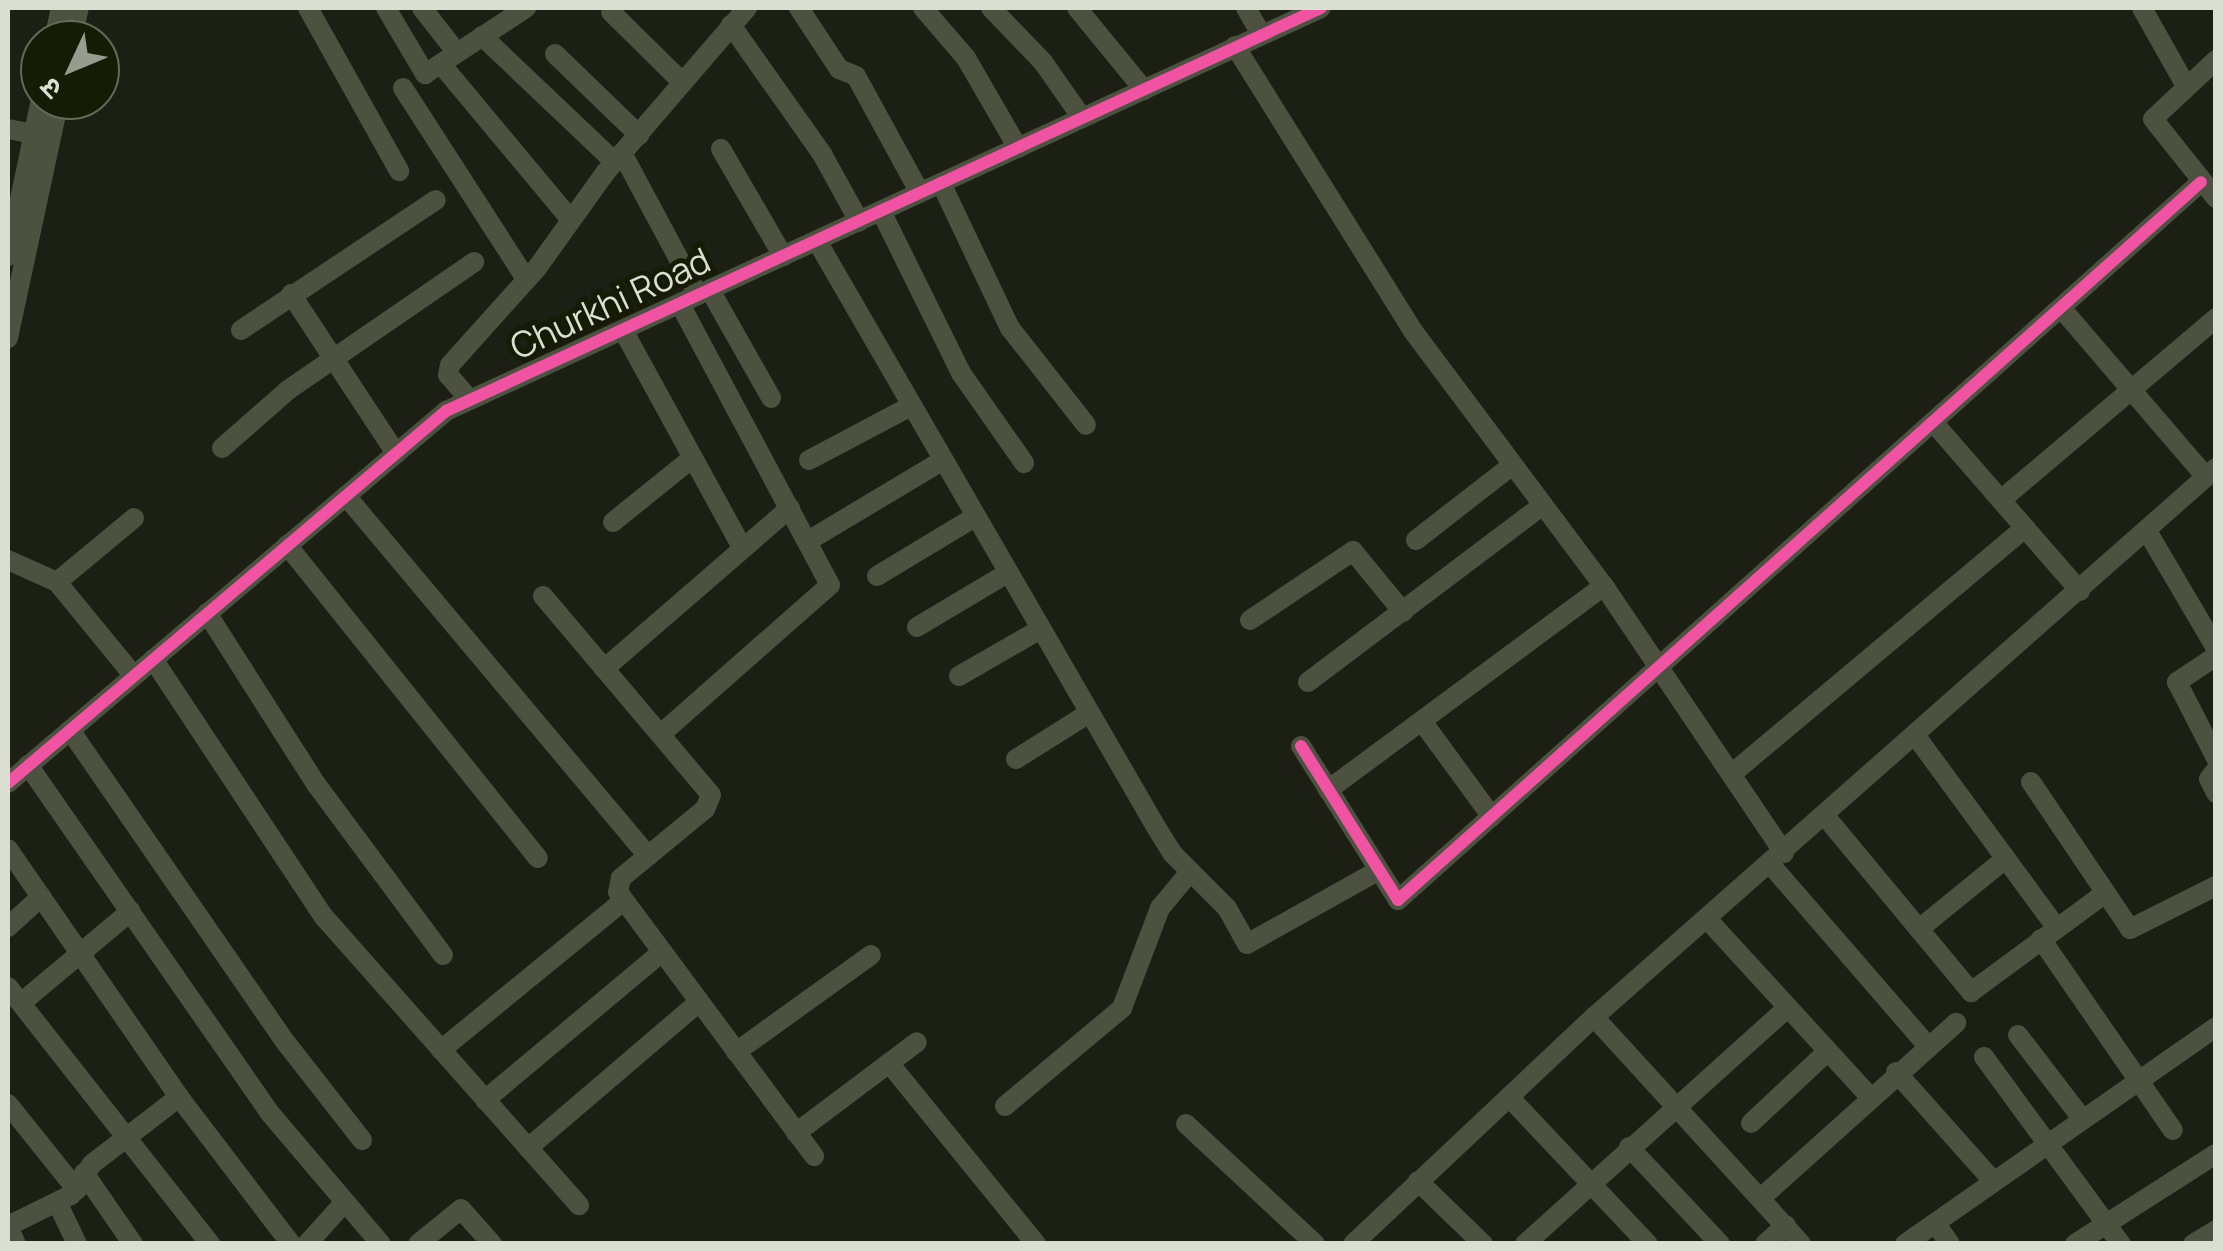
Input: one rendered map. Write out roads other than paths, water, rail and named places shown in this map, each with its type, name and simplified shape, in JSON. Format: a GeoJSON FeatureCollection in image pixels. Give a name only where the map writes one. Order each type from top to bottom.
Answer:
{"type":"FeatureCollection","features":[{"type":"Feature","properties":{"kind":"street"},"geometry":{"type":"LineString","coordinates":[[308,8],[399,170]]}},
{"type":"Feature","properties":{"kind":"street"},"geometry":{"type":"LineString","coordinates":[[386,8],[420,71],[449,59],[513,11]]}},
{"type":"Feature","properties":{"kind":"street"},"geometry":{"type":"LineString","coordinates":[[422,8],[449,59],[570,219]]}},
{"type":"Feature","properties":{"kind":"street"},"geometry":{"type":"LineString","coordinates":[[470,400],[448,375],[450,365],[526,280],[618,158],[747,8]]}},
{"type":"Feature","properties":{"kind":"street"},"geometry":{"type":"LineString","coordinates":[[799,8],[839,68],[856,76],[920,194]]}},
{"type":"Feature","properties":{"kind":"street"},"geometry":{"type":"LineString","coordinates":[[923,8],[966,58],[1018,148]]}},
{"type":"Feature","properties":{"kind":"street"},"geometry":{"type":"LineString","coordinates":[[991,8],[1043,62],[1082,118]]}},
{"type":"Feature","properties":{"kind":"street"},"geometry":{"type":"LineString","coordinates":[[1246,8],[1262,34]]}},
{"type":"Feature","properties":{"kind":"street","name":"Churkhi Road"},"geometry":{"type":"LineString","coordinates":[[8,782],[446,411],[1322,8]]}},
{"type":"Feature","properties":{"kind":"street"},"geometry":{"type":"LineString","coordinates":[[2142,8],[2186,86]]}},
{"type":"Feature","properties":{"kind":"street"},"geometry":{"type":"LineString","coordinates":[[1085,10],[1144,90]]}},
{"type":"Feature","properties":{"kind":"street"},"geometry":{"type":"LineString","coordinates":[[611,12],[682,82]]}},
{"type":"Feature","properties":{"kind":"street"},"geometry":{"type":"LineString","coordinates":[[731,25],[822,154],[858,222]]}},
{"type":"Feature","properties":{"kind":"street"},"geometry":{"type":"LineString","coordinates":[[482,36],[618,158],[696,296],[790,508],[830,586],[660,734]]}},
{"type":"Feature","properties":{"kind":"street"},"geometry":{"type":"LineString","coordinates":[[1235,46],[1350,236],[1510,466],[1604,586],[1734,772],[1778,859],[1928,1046]]}},
{"type":"Feature","properties":{"kind":"street"},"geometry":{"type":"LineString","coordinates":[[554,54],[638,135]]}},
{"type":"Feature","properties":{"kind":"street"},"geometry":{"type":"LineString","coordinates":[[2216,60],[2154,118],[2216,198]]}},
{"type":"Feature","properties":{"kind":"street"},"geometry":{"type":"LineString","coordinates":[[404,88],[526,280]]}},
{"type":"Feature","properties":{"kind":"street"},"geometry":{"type":"LineString","coordinates":[[8,256],[37,120]]}},
{"type":"Feature","properties":{"kind":"street"},"geometry":{"type":"LineString","coordinates":[[8,338],[55,120]]}},
{"type":"Feature","properties":{"kind":"street"},"geometry":{"type":"LineString","coordinates":[[8,130],[34,134]]}},
{"type":"Feature","properties":{"kind":"street"},"geometry":{"type":"LineString","coordinates":[[721,149],[750,190],[783,256]]}},
{"type":"Feature","properties":{"kind":"street"},"geometry":{"type":"LineString","coordinates":[[1302,746],[1376,872],[1398,900],[1658,663],[2062,309],[2200,182]]}},
{"type":"Feature","properties":{"kind":"street"},"geometry":{"type":"LineString","coordinates":[[941,183],[1010,328],[1086,426]]}},
{"type":"Feature","properties":{"kind":"street"},"geometry":{"type":"LineString","coordinates":[[241,330],[436,200]]}},
{"type":"Feature","properties":{"kind":"street"},"geometry":{"type":"LineString","coordinates":[[881,211],[961,373],[1024,464]]}},
{"type":"Feature","properties":{"kind":"street"},"geometry":{"type":"LineString","coordinates":[[817,240],[940,462],[1089,713],[1190,872],[1254,945],[1376,872]]}},
{"type":"Feature","properties":{"kind":"street"},"geometry":{"type":"LineString","coordinates":[[222,448],[334,359],[474,262]]}},
{"type":"Feature","properties":{"kind":"street"},"geometry":{"type":"LineString","coordinates":[[290,294],[396,453]]}},
{"type":"Feature","properties":{"kind":"street"},"geometry":{"type":"LineString","coordinates":[[696,296],[771,398]]}},
{"type":"Feature","properties":{"kind":"street"},"geometry":{"type":"LineString","coordinates":[[1353,1244],[1594,1017],[1778,859],[2211,472],[2130,390],[2062,309]]}},
{"type":"Feature","properties":{"kind":"street"},"geometry":{"type":"LineString","coordinates":[[2001,500],[2216,318]]}},
{"type":"Feature","properties":{"kind":"street"},"geometry":{"type":"LineString","coordinates":[[623,330],[742,547]]}},
{"type":"Feature","properties":{"kind":"street"},"geometry":{"type":"LineString","coordinates":[[809,460],[909,408]]}},
{"type":"Feature","properties":{"kind":"street"},"geometry":{"type":"LineString","coordinates":[[1933,422],[2080,592]]}},
{"type":"Feature","properties":{"kind":"street"},"geometry":{"type":"LineString","coordinates":[[613,522],[691,459]]}},
{"type":"Feature","properties":{"kind":"street"},"geometry":{"type":"LineString","coordinates":[[808,541],[940,462]]}},
{"type":"Feature","properties":{"kind":"street"},"geometry":{"type":"LineString","coordinates":[[1416,540],[1510,466]]}},
{"type":"Feature","properties":{"kind":"street"},"geometry":{"type":"LineString","coordinates":[[346,496],[648,856]]}},
{"type":"Feature","properties":{"kind":"street"},"geometry":{"type":"LineString","coordinates":[[1308,682],[1540,507]]}},
{"type":"Feature","properties":{"kind":"street"},"geometry":{"type":"LineString","coordinates":[[604,669],[790,508]]}},
{"type":"Feature","properties":{"kind":"street"},"geometry":{"type":"LineString","coordinates":[[57,582],[134,518]]}},
{"type":"Feature","properties":{"kind":"street"},"geometry":{"type":"LineString","coordinates":[[876,576],[973,518]]}},
{"type":"Feature","properties":{"kind":"street"},"geometry":{"type":"LineString","coordinates":[[1734,772],[2025,528]]}},
{"type":"Feature","properties":{"kind":"street"},"geometry":{"type":"LineString","coordinates":[[2147,531],[2216,652],[2177,682],[2210,733],[2216,758]]}},
{"type":"Feature","properties":{"kind":"street"},"geometry":{"type":"LineString","coordinates":[[287,545],[538,858]]}},
{"type":"Feature","properties":{"kind":"street"},"geometry":{"type":"LineString","coordinates":[[1250,620],[1353,550],[1403,612]]}},
{"type":"Feature","properties":{"kind":"street"},"geometry":{"type":"LineString","coordinates":[[8,560],[57,582],[134,675]]}},
{"type":"Feature","properties":{"kind":"street"},"geometry":{"type":"LineString","coordinates":[[917,627],[1006,574]]}},
{"type":"Feature","properties":{"kind":"street"},"geometry":{"type":"LineString","coordinates":[[1328,790],[1424,724],[1604,586]]}},
{"type":"Feature","properties":{"kind":"street"},"geometry":{"type":"LineString","coordinates":[[543,596],[706,786],[710,803],[617,884],[623,901],[814,1156]]}},
{"type":"Feature","properties":{"kind":"street"},"geometry":{"type":"LineString","coordinates":[[207,613],[316,784],[443,955]]}},
{"type":"Feature","properties":{"kind":"street"},"geometry":{"type":"LineString","coordinates":[[959,676],[1039,630]]}},
{"type":"Feature","properties":{"kind":"street"},"geometry":{"type":"LineString","coordinates":[[153,659],[289,872],[579,1204]]}},
{"type":"Feature","properties":{"kind":"street"},"geometry":{"type":"LineString","coordinates":[[1016,760],[1089,713]]}},
{"type":"Feature","properties":{"kind":"street"},"geometry":{"type":"LineString","coordinates":[[1424,724],[1492,817]]}},
{"type":"Feature","properties":{"kind":"street"},"geometry":{"type":"LineString","coordinates":[[70,730],[286,1044],[362,1140]]}},
{"type":"Feature","properties":{"kind":"street"},"geometry":{"type":"LineString","coordinates":[[1915,734],[2004,860],[2173,1130]]}},
{"type":"Feature","properties":{"kind":"street"},"geometry":{"type":"LineString","coordinates":[[28,765],[269,1112],[343,1204],[382,1244]]}},
{"type":"Feature","properties":{"kind":"street"},"geometry":{"type":"LineString","coordinates":[[2216,770],[2210,779],[2216,793]]}},
{"type":"Feature","properties":{"kind":"street"},"geometry":{"type":"LineString","coordinates":[[2031,782],[2104,894],[2134,930],[2216,886]]}},
{"type":"Feature","properties":{"kind":"street"},"geometry":{"type":"LineString","coordinates":[[1825,816],[1970,992],[2104,894]]}},
{"type":"Feature","properties":{"kind":"street"},"geometry":{"type":"LineString","coordinates":[[8,849],[179,1097],[291,1244]]}},
{"type":"Feature","properties":{"kind":"street"},"geometry":{"type":"LineString","coordinates":[[1919,928],[2004,860]]}},
{"type":"Feature","properties":{"kind":"street"},"geometry":{"type":"LineString","coordinates":[[1006,1106],[1122,1008],[1160,908],[1190,872]]}},
{"type":"Feature","properties":{"kind":"street"},"geometry":{"type":"LineString","coordinates":[[8,927],[41,897]]}},
{"type":"Feature","properties":{"kind":"street"},"geometry":{"type":"LineString","coordinates":[[441,1050],[623,901]]}},
{"type":"Feature","properties":{"kind":"street"},"geometry":{"type":"LineString","coordinates":[[131,911],[80,952],[14,995],[210,1244]]}},
{"type":"Feature","properties":{"kind":"street"},"geometry":{"type":"LineString","coordinates":[[1708,920],[1868,1096]]}},
{"type":"Feature","properties":{"kind":"street"},"geometry":{"type":"LineString","coordinates":[[485,1100],[662,953]]}},
{"type":"Feature","properties":{"kind":"street"},"geometry":{"type":"LineString","coordinates":[[736,1052],[871,954]]}},
{"type":"Feature","properties":{"kind":"street"},"geometry":{"type":"LineString","coordinates":[[528,1148],[698,1003]]}},
{"type":"Feature","properties":{"kind":"street"},"geometry":{"type":"LineString","coordinates":[[1524,1244],[1787,1008]]}},
{"type":"Feature","properties":{"kind":"street"},"geometry":{"type":"LineString","coordinates":[[1594,1017],[1801,1244]]}},
{"type":"Feature","properties":{"kind":"street"},"geometry":{"type":"LineString","coordinates":[[1762,1198],[1868,1096],[1956,1023]]}},
{"type":"Feature","properties":{"kind":"street"},"geometry":{"type":"LineString","coordinates":[[1906,1244],[2138,1075],[2216,1027]]}},
{"type":"Feature","properties":{"kind":"street"},"geometry":{"type":"LineString","coordinates":[[2018,1036],[2081,1117]]}},
{"type":"Feature","properties":{"kind":"street"},"geometry":{"type":"LineString","coordinates":[[796,1133],[917,1042]]}},
{"type":"Feature","properties":{"kind":"street"},"geometry":{"type":"LineString","coordinates":[[1751,1123],[1828,1051]]}},
{"type":"Feature","properties":{"kind":"street"},"geometry":{"type":"LineString","coordinates":[[1984,1057],[2121,1244]]}},
{"type":"Feature","properties":{"kind":"street"},"geometry":{"type":"LineString","coordinates":[[889,1063],[1036,1244]]}},
{"type":"Feature","properties":{"kind":"street"},"geometry":{"type":"LineString","coordinates":[[1896,1072],[1994,1182]]}},
{"type":"Feature","properties":{"kind":"street"},"geometry":{"type":"LineString","coordinates":[[16,1244],[8,1226],[57,1202],[128,1135],[179,1097]]}},
{"type":"Feature","properties":{"kind":"street"},"geometry":{"type":"LineString","coordinates":[[1510,1098],[1648,1244]]}},
{"type":"Feature","properties":{"kind":"street"},"geometry":{"type":"LineString","coordinates":[[8,1104],[133,1244]]}},
{"type":"Feature","properties":{"kind":"street"},"geometry":{"type":"LineString","coordinates":[[1186,1124],[1315,1244]]}},
{"type":"Feature","properties":{"kind":"street"},"geometry":{"type":"LineString","coordinates":[[1629,1147],[1720,1244]]}},
{"type":"Feature","properties":{"kind":"street"},"geometry":{"type":"LineString","coordinates":[[2075,1244],[2216,1154]]}},
{"type":"Feature","properties":{"kind":"street"},"geometry":{"type":"LineString","coordinates":[[1418,1181],[1483,1244]]}},
{"type":"Feature","properties":{"kind":"street"},"geometry":{"type":"LineString","coordinates":[[57,1202],[77,1244]]}},
{"type":"Feature","properties":{"kind":"street"},"geometry":{"type":"LineString","coordinates":[[306,1244],[343,1204]]}},
{"type":"Feature","properties":{"kind":"street"},"geometry":{"type":"LineString","coordinates":[[418,1244],[461,1209],[492,1244]]}},
{"type":"Feature","properties":{"kind":"street"},"geometry":{"type":"LineString","coordinates":[[1936,1224],[1950,1244]]}},
{"type":"Feature","properties":{"kind":"street"},"geometry":{"type":"LineString","coordinates":[[1765,1244],[1786,1225]]}},
{"type":"Feature","properties":{"kind":"street"},"geometry":{"type":"LineString","coordinates":[[2193,1244],[2216,1230]]}}]}
